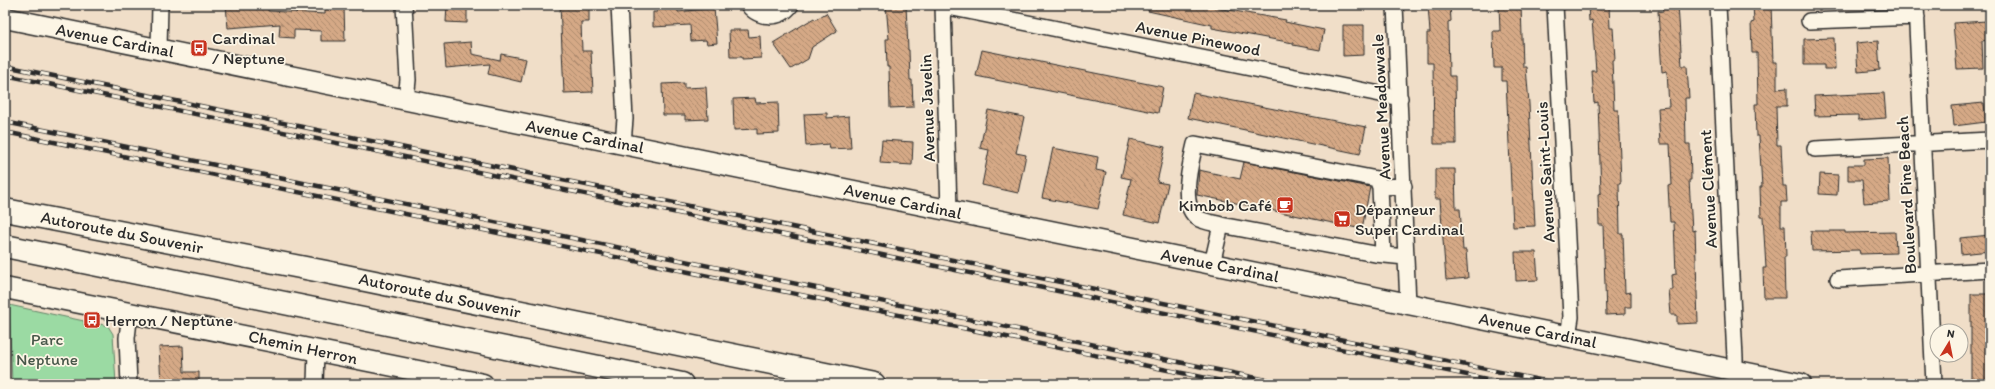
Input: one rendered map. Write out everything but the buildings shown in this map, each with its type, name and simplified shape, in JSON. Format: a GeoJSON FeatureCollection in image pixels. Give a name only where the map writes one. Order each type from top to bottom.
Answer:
{"type":"FeatureCollection","features":[{"type":"Feature","properties":{"kind":"highway"},"geometry":{"type":"LineString","coordinates":[[5,202],[61,220]]}},
{"type":"Feature","properties":{"kind":"highway","name":"Autoroute du Souvenir"},"geometry":{"type":"LineString","coordinates":[[5,210],[874,384]]}},
{"type":"Feature","properties":{"kind":"highway"},"geometry":{"type":"LineString","coordinates":[[5,246],[682,384]]}},
{"type":"Feature","properties":{"kind":"main road","name":"Avenue Cardinal"},"geometry":{"type":"LineString","coordinates":[[5,18],[1568,336],[1735,377],[1800,384]]}},
{"type":"Feature","properties":{"kind":"main road","name":"Chemin Herron"},"geometry":{"type":"LineString","coordinates":[[5,288],[483,384]]}},
{"type":"Feature","properties":{"kind":"street"},"geometry":{"type":"LineString","coordinates":[[159,49],[161,21],[160,5]]}},
{"type":"Feature","properties":{"kind":"street"},"geometry":{"type":"LineString","coordinates":[[404,5],[408,80],[406,99]]}},
{"type":"Feature","properties":{"kind":"street"},"geometry":{"type":"LineString","coordinates":[[619,5],[625,119],[623,143]]}},
{"type":"Feature","properties":{"kind":"street"},"geometry":{"type":"LineString","coordinates":[[748,5],[758,14],[768,16],[782,13],[791,5]]}},
{"type":"Feature","properties":{"kind":"street","name":"Avenue Pinewood"},"geometry":{"type":"LineString","coordinates":[[943,5],[1400,98]]}},
{"type":"Feature","properties":{"kind":"street","name":"Avenue Javelin"},"geometry":{"type":"LineString","coordinates":[[943,5],[949,210]]}},
{"type":"Feature","properties":{"kind":"street","name":"Avenue Meadowvale"},"geometry":{"type":"LineString","coordinates":[[1396,5],[1408,304]]}},
{"type":"Feature","properties":{"kind":"street","name":"Avenue Saint-Louis"},"geometry":{"type":"LineString","coordinates":[[1555,5],[1571,316],[1568,336]]}},
{"type":"Feature","properties":{"kind":"street","name":"Avenue Clément"},"geometry":{"type":"LineString","coordinates":[[1718,5],[1735,377]]}},
{"type":"Feature","properties":{"kind":"street"},"geometry":{"type":"LineString","coordinates":[[1809,21],[1916,11]]}},
{"type":"Feature","properties":{"kind":"street","name":"Boulevard Pine Beach"},"geometry":{"type":"LineString","coordinates":[[1916,11],[1934,384]]}},
{"type":"Feature","properties":{"kind":"street"},"geometry":{"type":"LineString","coordinates":[[1815,149],[1990,140]]}},
{"type":"Feature","properties":{"kind":"street"},"geometry":{"type":"LineString","coordinates":[[1383,255],[1380,187],[1377,179],[1195,144],[1187,188],[1189,206],[1198,218],[1221,225],[1383,255],[1405,257]]}},
{"type":"Feature","properties":{"kind":"street"},"geometry":{"type":"LineString","coordinates":[[1380,187],[1404,186]]}},
{"type":"Feature","properties":{"kind":"street"},"geometry":{"type":"LineString","coordinates":[[1212,264],[1221,225]]}},
{"type":"Feature","properties":{"kind":"street"},"geometry":{"type":"LineString","coordinates":[[1838,279],[1990,270]]}},
{"type":"Feature","properties":{"kind":"street"},"geometry":{"type":"LineString","coordinates":[[129,384],[126,338],[130,312]]}},
{"type":"Feature","properties":{"kind":"street"},"geometry":{"type":"LineString","coordinates":[[315,384],[316,350]]}},
{"type":"Feature","properties":{"kind":"green space","name":"Parc Neptune"},"geometry":{"type":"Polygon","coordinates":[[[9,305],[84,321],[84,325],[91,327],[92,322],[108,326],[113,334],[116,384],[12,384],[9,305]]]}},
{"type":"Feature","properties":{"kind":"railway"},"geometry":{"type":"LineString","coordinates":[[5,66],[1559,384]]}},
{"type":"Feature","properties":{"kind":"railway"},"geometry":{"type":"LineString","coordinates":[[5,75],[1511,384]]}},
{"type":"Feature","properties":{"kind":"railway"},"geometry":{"type":"LineString","coordinates":[[5,122],[1286,384]]}},
{"type":"Feature","properties":{"kind":"railway"},"geometry":{"type":"LineString","coordinates":[[5,132],[1236,384]]}},
{"type":"Feature","properties":{"kind":"place","name":"Cardinal / Neptune"},"geometry":{"type":"Point","coordinates":[199,48]}},
{"type":"Feature","properties":{"kind":"place","name":"Kimbob Café"},"geometry":{"type":"Point","coordinates":[1285,205]}},
{"type":"Feature","properties":{"kind":"place","name":"Dépanneur Super Cardinal"},"geometry":{"type":"Point","coordinates":[1342,219]}},
{"type":"Feature","properties":{"kind":"place","name":"Herron / Neptune"},"geometry":{"type":"Point","coordinates":[92,320]}}]}
